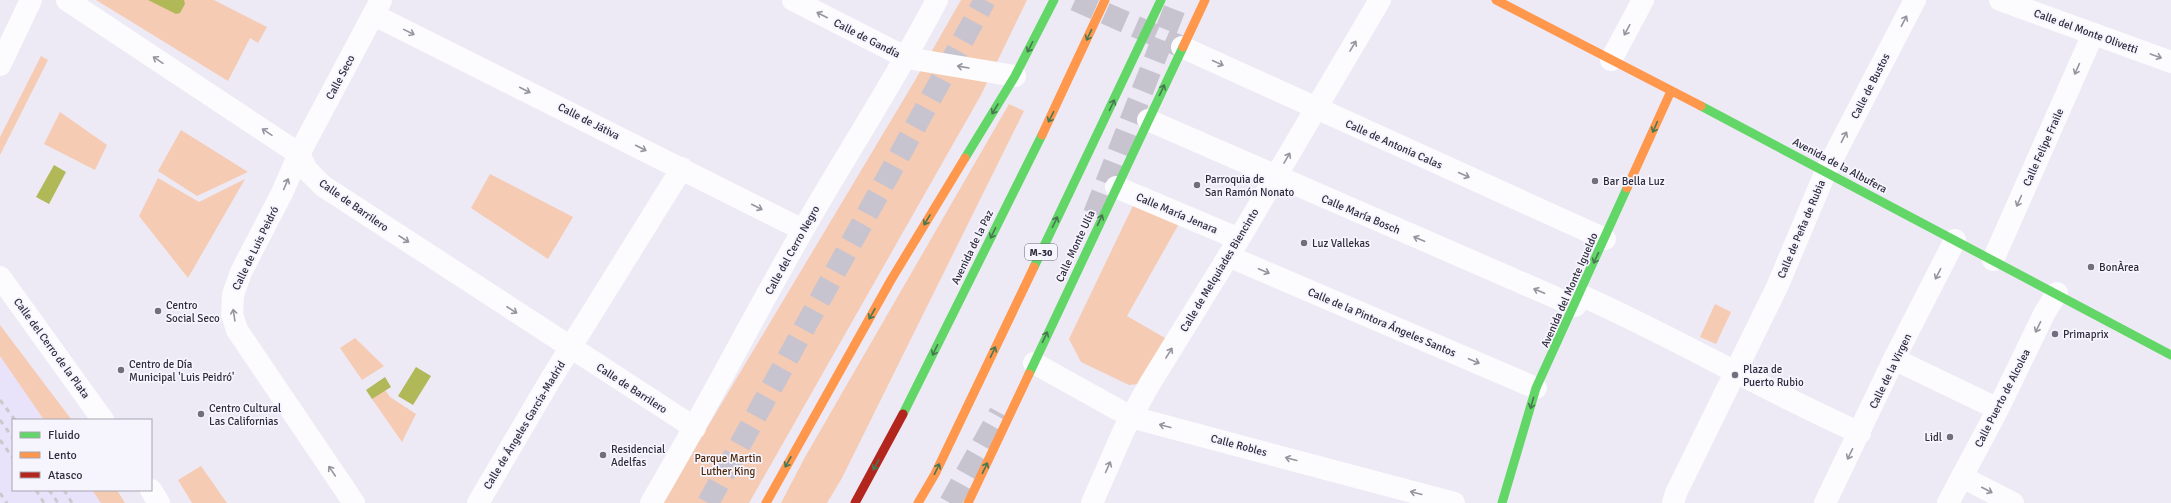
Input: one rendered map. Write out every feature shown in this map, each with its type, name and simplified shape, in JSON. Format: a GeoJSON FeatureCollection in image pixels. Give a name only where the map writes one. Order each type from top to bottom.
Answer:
{"type":"FeatureCollection","features":[{"type":"Feature","properties":{"kind":"main road"},"geometry":{"type":"LineString","coordinates":[[766,503],[891,280],[1015,76],[1054,0]]}},
{"type":"Feature","properties":{"kind":"main road","name":"Avenida de la Paz"},"geometry":{"type":"LineString","coordinates":[[855,503],[890,440],[1068,82],[1106,0]]}},
{"type":"Feature","properties":{"kind":"main road","name":"M-30"},"geometry":{"type":"LineString","coordinates":[[918,503],[941,460],[1161,0]]}},
{"type":"Feature","properties":{"kind":"main road","name":"Calle Monte Ulía"},"geometry":{"type":"LineString","coordinates":[[968,503],[1205,0]]}},
{"type":"Feature","properties":{"kind":"main road","name":"Avenida de la Albufera"},"geometry":{"type":"LineString","coordinates":[[1496,0],[2057,293],[2171,355]]}},
{"type":"Feature","properties":{"kind":"main road","name":"Avenida del Monte Igueldo"},"geometry":{"type":"LineString","coordinates":[[1502,503],[1536,388],[1671,91]]}},
{"type":"Feature","properties":{"kind":"street"},"geometry":{"type":"LineString","coordinates":[[0,66],[31,0]]}},
{"type":"Feature","properties":{"kind":"street","name":"Calle de Barrilero"},"geometry":{"type":"LineString","coordinates":[[68,0],[299,154],[307,170],[323,186],[695,428]]}},
{"type":"Feature","properties":{"kind":"street","name":"Calle de Gandía"},"geometry":{"type":"LineString","coordinates":[[793,0],[907,58],[1015,76]]}},
{"type":"Feature","properties":{"kind":"street","name":"Calle del Cerro Negro"},"geometry":{"type":"LineString","coordinates":[[651,503],[695,428],[803,230],[907,58],[937,0]]}},
{"type":"Feature","properties":{"kind":"street","name":"Calle de Melquiades Biencinto"},"geometry":{"type":"LineString","coordinates":[[1092,503],[1131,416],[1276,177],[1380,0]]}},
{"type":"Feature","properties":{"kind":"street"},"geometry":{"type":"LineString","coordinates":[[1611,60],[1643,0]]}},
{"type":"Feature","properties":{"kind":"street","name":"Calle de Bustos"},"geometry":{"type":"LineString","coordinates":[[1826,172],[1915,0]]}},
{"type":"Feature","properties":{"kind":"street","name":"Calle del Monte Olivetti"},"geometry":{"type":"LineString","coordinates":[[2000,0],[2171,62]]}},
{"type":"Feature","properties":{"kind":"street","name":"Calle Seco"},"geometry":{"type":"LineString","coordinates":[[299,154],[378,7]]}},
{"type":"Feature","properties":{"kind":"street","name":"Calle de Játiva"},"geometry":{"type":"LineString","coordinates":[[378,7],[682,168],[803,230]]}},
{"type":"Feature","properties":{"kind":"street","name":"Calle Felipe Fraile"},"geometry":{"type":"LineString","coordinates":[[1993,260],[2093,34]]}},
{"type":"Feature","properties":{"kind":"street","name":"Calle de Antonia Calas"},"geometry":{"type":"LineString","coordinates":[[1182,47],[1605,239]]}},
{"type":"Feature","properties":{"kind":"street","name":"Calle María Bosch"},"geometry":{"type":"LineString","coordinates":[[1148,120],[1276,177],[1669,337],[1736,372]]}},
{"type":"Feature","properties":{"kind":"street","name":"Calle de Luis Peidró"},"geometry":{"type":"LineString","coordinates":[[299,154],[282,193],[241,272],[233,294],[232,314],[237,330],[354,503]]}},
{"type":"Feature","properties":{"kind":"street"},"geometry":{"type":"LineString","coordinates":[[570,348],[682,168]]}},
{"type":"Feature","properties":{"kind":"street","name":"Calle de Peña de Rubia"},"geometry":{"type":"LineString","coordinates":[[1736,372],[1776,287],[1826,172]]}},
{"type":"Feature","properties":{"kind":"street","name":"Calle María Jenara"},"geometry":{"type":"LineString","coordinates":[[1116,187],[1233,248]]}},
{"type":"Feature","properties":{"kind":"street","name":"Calle de la Virgen"},"geometry":{"type":"LineString","coordinates":[[1825,503],[1860,433],[1894,359],[1956,240]]}},
{"type":"Feature","properties":{"kind":"street","name":"Calle de la Pintora Ángeles Santos"},"geometry":{"type":"LineString","coordinates":[[1233,248],[1536,388]]}},
{"type":"Feature","properties":{"kind":"street","name":"Calle del Cerro de la Plata"},"geometry":{"type":"LineString","coordinates":[[0,276],[102,419]]}},
{"type":"Feature","properties":{"kind":"street","name":"Calle Puerto de Alcolea"},"geometry":{"type":"LineString","coordinates":[[1948,503],[1998,409],[2045,312],[2057,293]]}},
{"type":"Feature","properties":{"kind":"street","name":"Calle de Ángeles García-Madrid"},"geometry":{"type":"LineString","coordinates":[[478,503],[570,348]]}},
{"type":"Feature","properties":{"kind":"street"},"geometry":{"type":"LineString","coordinates":[[1894,359],[1998,409]]}},
{"type":"Feature","properties":{"kind":"street","name":"Calle Robles"},"geometry":{"type":"LineString","coordinates":[[1034,363],[1131,416],[1454,503]]}},
{"type":"Feature","properties":{"kind":"street"},"geometry":{"type":"LineString","coordinates":[[1673,503],[1676,493],[1736,372],[1803,408],[1860,433]]}},
{"type":"Feature","properties":{"kind":"street"},"geometry":{"type":"LineString","coordinates":[[1962,477],[2013,503]]}},
{"type":"Feature","properties":{"kind":"street"},"geometry":{"type":"LineString","coordinates":[[152,491],[159,503]]}},
{"type":"Feature","properties":{"kind":"shaded area"},"geometry":{"type":"Polygon","coordinates":[[[148,0],[184,0],[185,4],[180,13],[176,14],[148,0]]]}},
{"type":"Feature","properties":{"kind":"shaded area"},"geometry":{"type":"Polygon","coordinates":[[[54,165],[66,172],[49,204],[36,197],[54,165]]]}},
{"type":"Feature","properties":{"kind":"shaded area"},"geometry":{"type":"Polygon","coordinates":[[[0,356],[43,419],[12,419],[12,491],[93,491],[101,503],[0,503],[0,356]]]}},
{"type":"Feature","properties":{"kind":"shaded area"},"geometry":{"type":"Polygon","coordinates":[[[416,367],[431,376],[413,405],[398,396],[416,367]]]}},
{"type":"Feature","properties":{"kind":"shaded area"},"geometry":{"type":"Polygon","coordinates":[[[385,377],[391,387],[372,399],[366,390],[385,377]]]}},
{"type":"Feature","properties":{"kind":"green space"},"geometry":{"type":"Polygon","coordinates":[[[96,0],[214,0],[267,27],[258,43],[250,38],[228,81],[96,0]]]}},
{"type":"Feature","properties":{"kind":"green space","name":"Parque Martin Luther King"},"geometry":{"type":"Polygon","coordinates":[[[961,0],[1027,0],[981,95],[749,503],[662,503],[914,82],[961,0]]]}},
{"type":"Feature","properties":{"kind":"green space"},"geometry":{"type":"Polygon","coordinates":[[[41,56],[48,60],[0,155],[0,137],[41,56]]]}},
{"type":"Feature","properties":{"kind":"green space"},"geometry":{"type":"Polygon","coordinates":[[[1009,104],[1024,111],[842,478],[827,503],[781,503],[805,457],[1009,104]]]}},
{"type":"Feature","properties":{"kind":"green space"},"geometry":{"type":"Polygon","coordinates":[[[60,112],[107,145],[95,170],[44,144],[60,112]]]}},
{"type":"Feature","properties":{"kind":"green space"},"geometry":{"type":"Polygon","coordinates":[[[181,130],[248,172],[197,196],[158,171],[181,130]]]}},
{"type":"Feature","properties":{"kind":"green space"},"geometry":{"type":"Polygon","coordinates":[[[490,174],[573,217],[548,259],[471,208],[490,174]]]}},
{"type":"Feature","properties":{"kind":"green space"},"geometry":{"type":"Polygon","coordinates":[[[158,178],[199,202],[245,179],[188,278],[139,216],[158,178]]]}},
{"type":"Feature","properties":{"kind":"green space"},"geometry":{"type":"Polygon","coordinates":[[[1140,191],[1180,222],[1127,316],[1165,338],[1138,384],[1129,385],[1081,362],[1069,339],[1140,191]]]}},
{"type":"Feature","properties":{"kind":"green space"},"geometry":{"type":"Polygon","coordinates":[[[1715,304],[1731,312],[1716,344],[1700,337],[1715,304]]]}},
{"type":"Feature","properties":{"kind":"green space"},"geometry":{"type":"Polygon","coordinates":[[[0,325],[71,419],[43,419],[0,356],[0,325]]]}},
{"type":"Feature","properties":{"kind":"green space"},"geometry":{"type":"Polygon","coordinates":[[[355,338],[384,366],[362,380],[340,348],[355,338]]]}},
{"type":"Feature","properties":{"kind":"green space"},"geometry":{"type":"Polygon","coordinates":[[[385,390],[390,397],[416,414],[402,442],[372,399],[385,390]]]}},
{"type":"Feature","properties":{"kind":"green space"},"geometry":{"type":"Polygon","coordinates":[[[201,466],[227,503],[192,503],[178,480],[201,466]]]}},
{"type":"Feature","properties":{"kind":"green space"},"geometry":{"type":"Polygon","coordinates":[[[93,491],[118,491],[125,503],[101,503],[93,491]]]}},
{"type":"Feature","properties":{"kind":"tunnel"},"geometry":{"type":"LineString","coordinates":[[708,503],[985,0]]}},
{"type":"Feature","properties":{"kind":"tunnel"},"geometry":{"type":"LineString","coordinates":[[1075,0],[1182,47]]}},
{"type":"Feature","properties":{"kind":"tunnel"},"geometry":{"type":"LineString","coordinates":[[1094,214],[1178,0]]}},
{"type":"Feature","properties":{"kind":"tunnel"},"geometry":{"type":"LineString","coordinates":[[950,503],[1000,413]]}},
{"type":"Feature","properties":{"kind":"railway"},"geometry":{"type":"LineString","coordinates":[[0,400],[14,419]]}},
{"type":"Feature","properties":{"kind":"railway"},"geometry":{"type":"LineString","coordinates":[[0,420],[12,437]]}},
{"type":"Feature","properties":{"kind":"railway"},"geometry":{"type":"LineString","coordinates":[[0,440],[12,457]]}},
{"type":"Feature","properties":{"kind":"railway"},"geometry":{"type":"LineString","coordinates":[[37,491],[44,503]]}},
{"type":"Feature","properties":{"kind":"railway"},"geometry":{"type":"LineString","coordinates":[[50,491],[58,503]]}},
{"type":"Feature","properties":{"kind":"railway"},"geometry":{"type":"LineString","coordinates":[[65,491],[72,503]]}},
{"type":"Feature","properties":{"kind":"railway"},"geometry":{"type":"LineString","coordinates":[[0,493],[7,503]]}},
{"type":"Feature","properties":{"kind":"traffic: fast"},"geometry":{"type":"LineString","coordinates":[[965,158],[1015,76],[1054,0]]}},
{"type":"Feature","properties":{"kind":"traffic: fast"},"geometry":{"type":"LineString","coordinates":[[1034,267],[1161,0]]}},
{"type":"Feature","properties":{"kind":"traffic: fast"},"geometry":{"type":"LineString","coordinates":[[1029,374],[1183,47]]}},
{"type":"Feature","properties":{"kind":"traffic: fast"},"geometry":{"type":"LineString","coordinates":[[1701,106],[2171,355]]}},
{"type":"Feature","properties":{"kind":"traffic: fast"},"geometry":{"type":"LineString","coordinates":[[903,414],[1042,135]]}},
{"type":"Feature","properties":{"kind":"traffic: fast"},"geometry":{"type":"LineString","coordinates":[[1502,503],[1536,388],[1627,188]]}},
{"type":"Feature","properties":{"kind":"traffic: slow"},"geometry":{"type":"LineString","coordinates":[[1042,135],[1105,0]]}},
{"type":"Feature","properties":{"kind":"traffic: slow"},"geometry":{"type":"LineString","coordinates":[[1183,47],[1205,0]]}},
{"type":"Feature","properties":{"kind":"traffic: slow"},"geometry":{"type":"LineString","coordinates":[[1496,0],[1701,106]]}},
{"type":"Feature","properties":{"kind":"traffic: slow"},"geometry":{"type":"LineString","coordinates":[[1627,188],[1671,91]]}},
{"type":"Feature","properties":{"kind":"traffic: slow"},"geometry":{"type":"LineString","coordinates":[[891,280],[965,158]]}},
{"type":"Feature","properties":{"kind":"traffic: slow"},"geometry":{"type":"LineString","coordinates":[[918,503],[935,474],[1034,267]]}},
{"type":"Feature","properties":{"kind":"traffic: slow"},"geometry":{"type":"LineString","coordinates":[[766,503],[891,280]]}},
{"type":"Feature","properties":{"kind":"traffic: slow"},"geometry":{"type":"LineString","coordinates":[[968,503],[1029,374]]}},
{"type":"Feature","properties":{"kind":"traffic: jam"},"geometry":{"type":"LineString","coordinates":[[855,503],[903,414]]}},
{"type":"Feature","properties":{"kind":"place","name":"Bar Bella Luz"},"geometry":{"type":"Point","coordinates":[1595,181]}},
{"type":"Feature","properties":{"kind":"place","name":"Parroquia de San Ramón Nonato"},"geometry":{"type":"Point","coordinates":[1197,185]}},
{"type":"Feature","properties":{"kind":"place","name":"Luz Vallekas"},"geometry":{"type":"Point","coordinates":[1304,243]}},
{"type":"Feature","properties":{"kind":"place","name":"BonÀrea"},"geometry":{"type":"Point","coordinates":[2091,267]}},
{"type":"Feature","properties":{"kind":"place","name":"Centro Social Seco"},"geometry":{"type":"Point","coordinates":[158,311]}},
{"type":"Feature","properties":{"kind":"place","name":"Primaprix"},"geometry":{"type":"Point","coordinates":[2055,334]}},
{"type":"Feature","properties":{"kind":"place","name":"Centro de Día Municipal 'Luis Peidró'"},"geometry":{"type":"Point","coordinates":[121,370]}},
{"type":"Feature","properties":{"kind":"place","name":"Plaza de Puerto Rubio"},"geometry":{"type":"Point","coordinates":[1735,375]}},
{"type":"Feature","properties":{"kind":"place","name":"Centro Cultural Las Californias"},"geometry":{"type":"Point","coordinates":[201,414]}},
{"type":"Feature","properties":{"kind":"place","name":"Lidl"},"geometry":{"type":"Point","coordinates":[1950,437]}},
{"type":"Feature","properties":{"kind":"place","name":"Residencial Adelfas"},"geometry":{"type":"Point","coordinates":[603,455]}}]}
